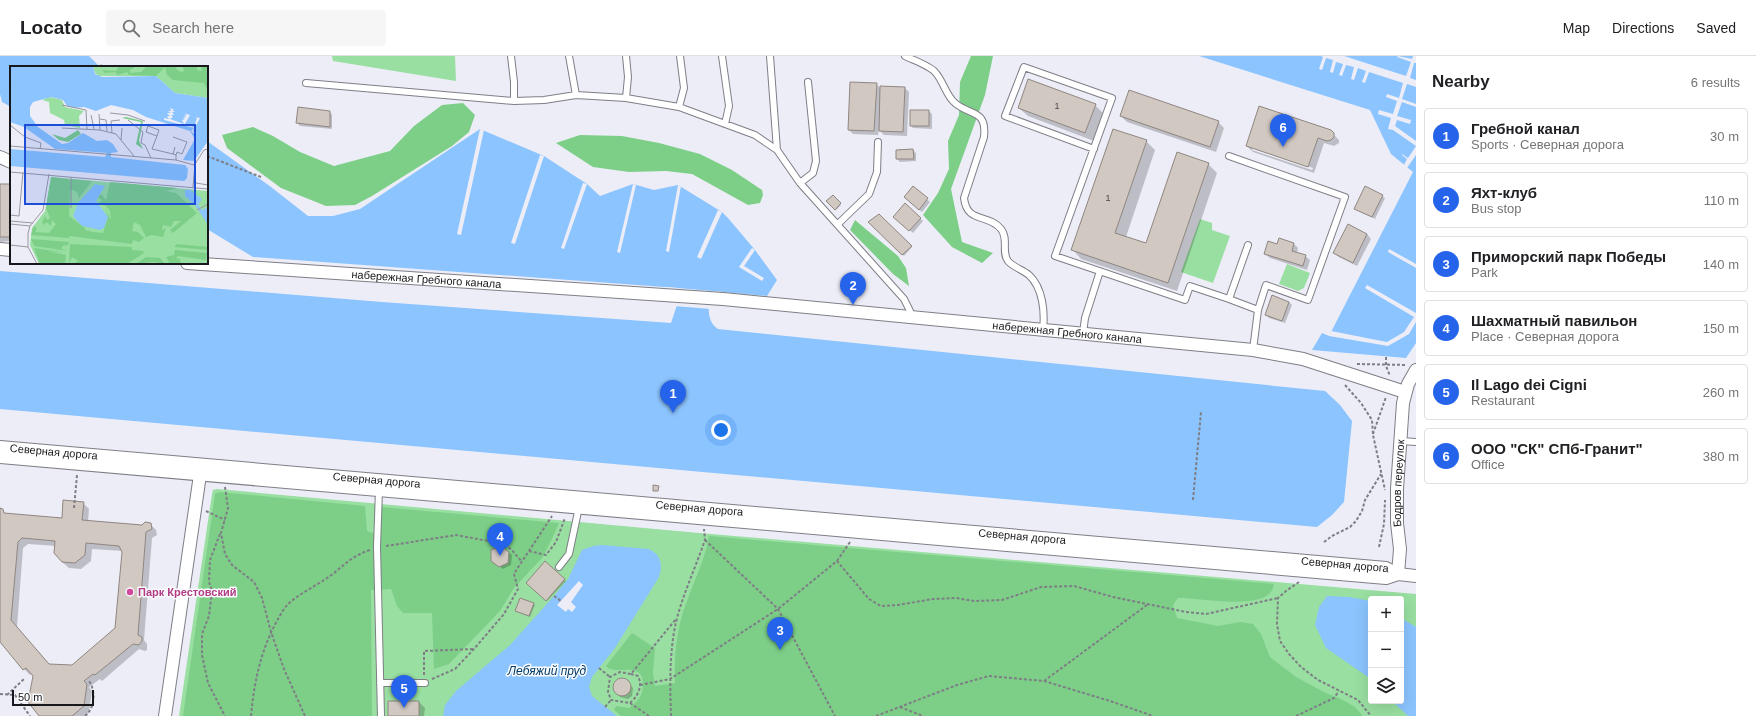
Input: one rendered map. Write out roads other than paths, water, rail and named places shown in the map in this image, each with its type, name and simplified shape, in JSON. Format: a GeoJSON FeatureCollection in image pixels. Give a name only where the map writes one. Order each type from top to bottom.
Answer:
{"type":"FeatureCollection","features":[{"type":"Feature","properties":{"kind":"street"},"geometry":{"type":"LineString","coordinates":[[0,157],[10,162]]}},
{"type":"Feature","properties":{"kind":"street"},"geometry":{"type":"LineString","coordinates":[[0,249],[10,250]]}},
{"type":"Feature","properties":{"kind":"street","name":"набережная Гребного канала"},"geometry":{"type":"LineString","coordinates":[[202,264],[723,299],[1253,350],[1303,360],[1405,392]]}},
{"type":"Feature","properties":{"kind":"street"},"geometry":{"type":"LineString","coordinates":[[1405,392],[1412,368]]}},
{"type":"Feature","properties":{"kind":"street","name":"Бодров переулок"},"geometry":{"type":"LineString","coordinates":[[1398,574],[1400,549],[1397,523],[1397,489],[1405,392]]}},
{"type":"Feature","properties":{"kind":"street","name":"Северная дорога"},"geometry":{"type":"LineString","coordinates":[[0,447],[201,470]]}},
{"type":"Feature","properties":{"kind":"street","name":"Северная дорога"},"geometry":{"type":"LineString","coordinates":[[0,457],[201,470],[580,503],[1386,568],[1398,574],[1416,576]]}},
{"type":"Feature","properties":{"kind":"street"},"geometry":{"type":"LineString","coordinates":[[165,716],[201,470]]}},
{"type":"Feature","properties":{"kind":"lane"},"geometry":{"type":"LineString","coordinates":[[511,56],[514,82],[514,101]]}},
{"type":"Feature","properties":{"kind":"lane"},"geometry":{"type":"LineString","coordinates":[[569,56],[576,95]]}},
{"type":"Feature","properties":{"kind":"lane"},"geometry":{"type":"LineString","coordinates":[[626,56],[628,77],[626,98]]}},
{"type":"Feature","properties":{"kind":"lane"},"geometry":{"type":"LineString","coordinates":[[679,107],[684,88],[680,56]]}},
{"type":"Feature","properties":{"kind":"lane"},"geometry":{"type":"LineString","coordinates":[[722,56],[730,106],[725,124]]}},
{"type":"Feature","properties":{"kind":"lane"},"geometry":{"type":"LineString","coordinates":[[770,56],[777,150]]}},
{"type":"Feature","properties":{"kind":"lane"},"geometry":{"type":"LineString","coordinates":[[905,56],[935,71],[954,103],[976,113],[982,120],[985,128],[984,137],[964,198],[965,207],[970,214],[992,222],[1000,228],[1005,237],[1006,255],[1009,262],[1030,276],[1037,286],[1044,310],[1043,330]]}},
{"type":"Feature","properties":{"kind":"lane"},"geometry":{"type":"LineString","coordinates":[[1094,149],[1005,116],[1024,67],[1112,98],[1094,149],[1055,256],[1185,300],[1190,286],[1258,310]]}},
{"type":"Feature","properties":{"kind":"lane"},"geometry":{"type":"LineString","coordinates":[[800,183],[812,173],[816,161],[808,82]]}},
{"type":"Feature","properties":{"kind":"lane"},"geometry":{"type":"LineString","coordinates":[[306,83],[514,101],[544,100],[576,95],[626,98],[679,107],[755,135],[777,150],[800,183],[904,299],[910,311],[909,317]]}},
{"type":"Feature","properties":{"kind":"lane"},"geometry":{"type":"LineString","coordinates":[[838,224],[869,194],[877,172],[878,142]]}},
{"type":"Feature","properties":{"kind":"lane"},"geometry":{"type":"LineString","coordinates":[[1229,156],[1345,197],[1308,300],[1266,285],[1258,310],[1253,350]]}},
{"type":"Feature","properties":{"kind":"lane"},"geometry":{"type":"LineString","coordinates":[[1229,299],[1248,245]]}},
{"type":"Feature","properties":{"kind":"lane"},"geometry":{"type":"LineString","coordinates":[[1083,334],[1085,318],[1100,271]]}},
{"type":"Feature","properties":{"kind":"lane"},"geometry":{"type":"LineString","coordinates":[[1400,441],[1416,442]]}},
{"type":"Feature","properties":{"kind":"lane"},"geometry":{"type":"LineString","coordinates":[[380,485],[377,547],[381,716]]}},
{"type":"Feature","properties":{"kind":"lane"},"geometry":{"type":"LineString","coordinates":[[559,567],[569,554],[580,503]]}},
{"type":"Feature","properties":{"kind":"lane"},"geometry":{"type":"LineString","coordinates":[[380,683],[425,683]]}},
{"type":"Feature","properties":{"kind":"water"},"geometry":{"type":"Polygon","coordinates":[[[0,56],[89,56],[99,66],[10,66],[10,106],[2,102],[0,94],[0,56]]]}},
{"type":"Feature","properties":{"kind":"water"},"geometry":{"type":"Polygon","coordinates":[[[1199,56],[1416,56],[1416,343],[1406,358],[1312,350],[1322,333],[1329,336],[1413,172],[1391,154],[1370,110],[1199,56]]]}},
{"type":"Feature","properties":{"kind":"water"},"geometry":{"type":"Polygon","coordinates":[[[480,129],[544,156],[587,184],[600,196],[633,184],[654,190],[678,185],[722,212],[755,250],[777,280],[767,296],[711,291],[709,312],[711,321],[718,329],[1325,391],[1340,405],[1352,421],[1344,502],[1332,515],[1317,527],[0,409],[0,271],[382,302],[671,323],[677,305],[678,288],[253,257],[208,230],[208,142],[271,187],[308,216],[333,216],[360,209],[480,129]]]}},
{"type":"Feature","properties":{"kind":"water","name":"Лебяжий пруд"},"geometry":{"type":"Polygon","coordinates":[[[602,545],[649,549],[656,554],[661,564],[659,577],[615,648],[592,677],[589,687],[592,696],[617,716],[443,716],[445,705],[456,691],[510,645],[554,596],[568,579],[582,550],[593,546],[602,545]]]}},
{"type":"Feature","properties":{"kind":"water"},"geometry":{"type":"Polygon","coordinates":[[[1327,596],[1349,597],[1368,600],[1368,677],[1326,648],[1315,625],[1319,607],[1327,596]]]}},
{"type":"Feature","properties":{"kind":"water"},"geometry":{"type":"Polygon","coordinates":[[[1404,620],[1416,627],[1416,716],[1408,716],[1395,704],[1404,704],[1404,620]]]}},
{"type":"Feature","properties":{"kind":"place","name":"ООО \"СК\" СПб-Гранит\""},"geometry":{"type":"Point","coordinates":[1283,147]}},
{"type":"Feature","properties":{"kind":"place","name":"Яхт-клуб"},"geometry":{"type":"Point","coordinates":[853,305]}},
{"type":"Feature","properties":{"kind":"place","name":"Гребной канал"},"geometry":{"type":"Point","coordinates":[673,413]}},
{"type":"Feature","properties":{"kind":"place","name":"Шахматный павильон"},"geometry":{"type":"Point","coordinates":[500,556]}},
{"type":"Feature","properties":{"kind":"place","name":"Парк Крестовский"},"geometry":{"type":"Point","coordinates":[130,592]}},
{"type":"Feature","properties":{"kind":"place","name":"Приморский парк Победы"},"geometry":{"type":"Point","coordinates":[780,650]}},
{"type":"Feature","properties":{"kind":"place","name":"Il Lago dei Cigni"},"geometry":{"type":"Point","coordinates":[404,708]}}]}
